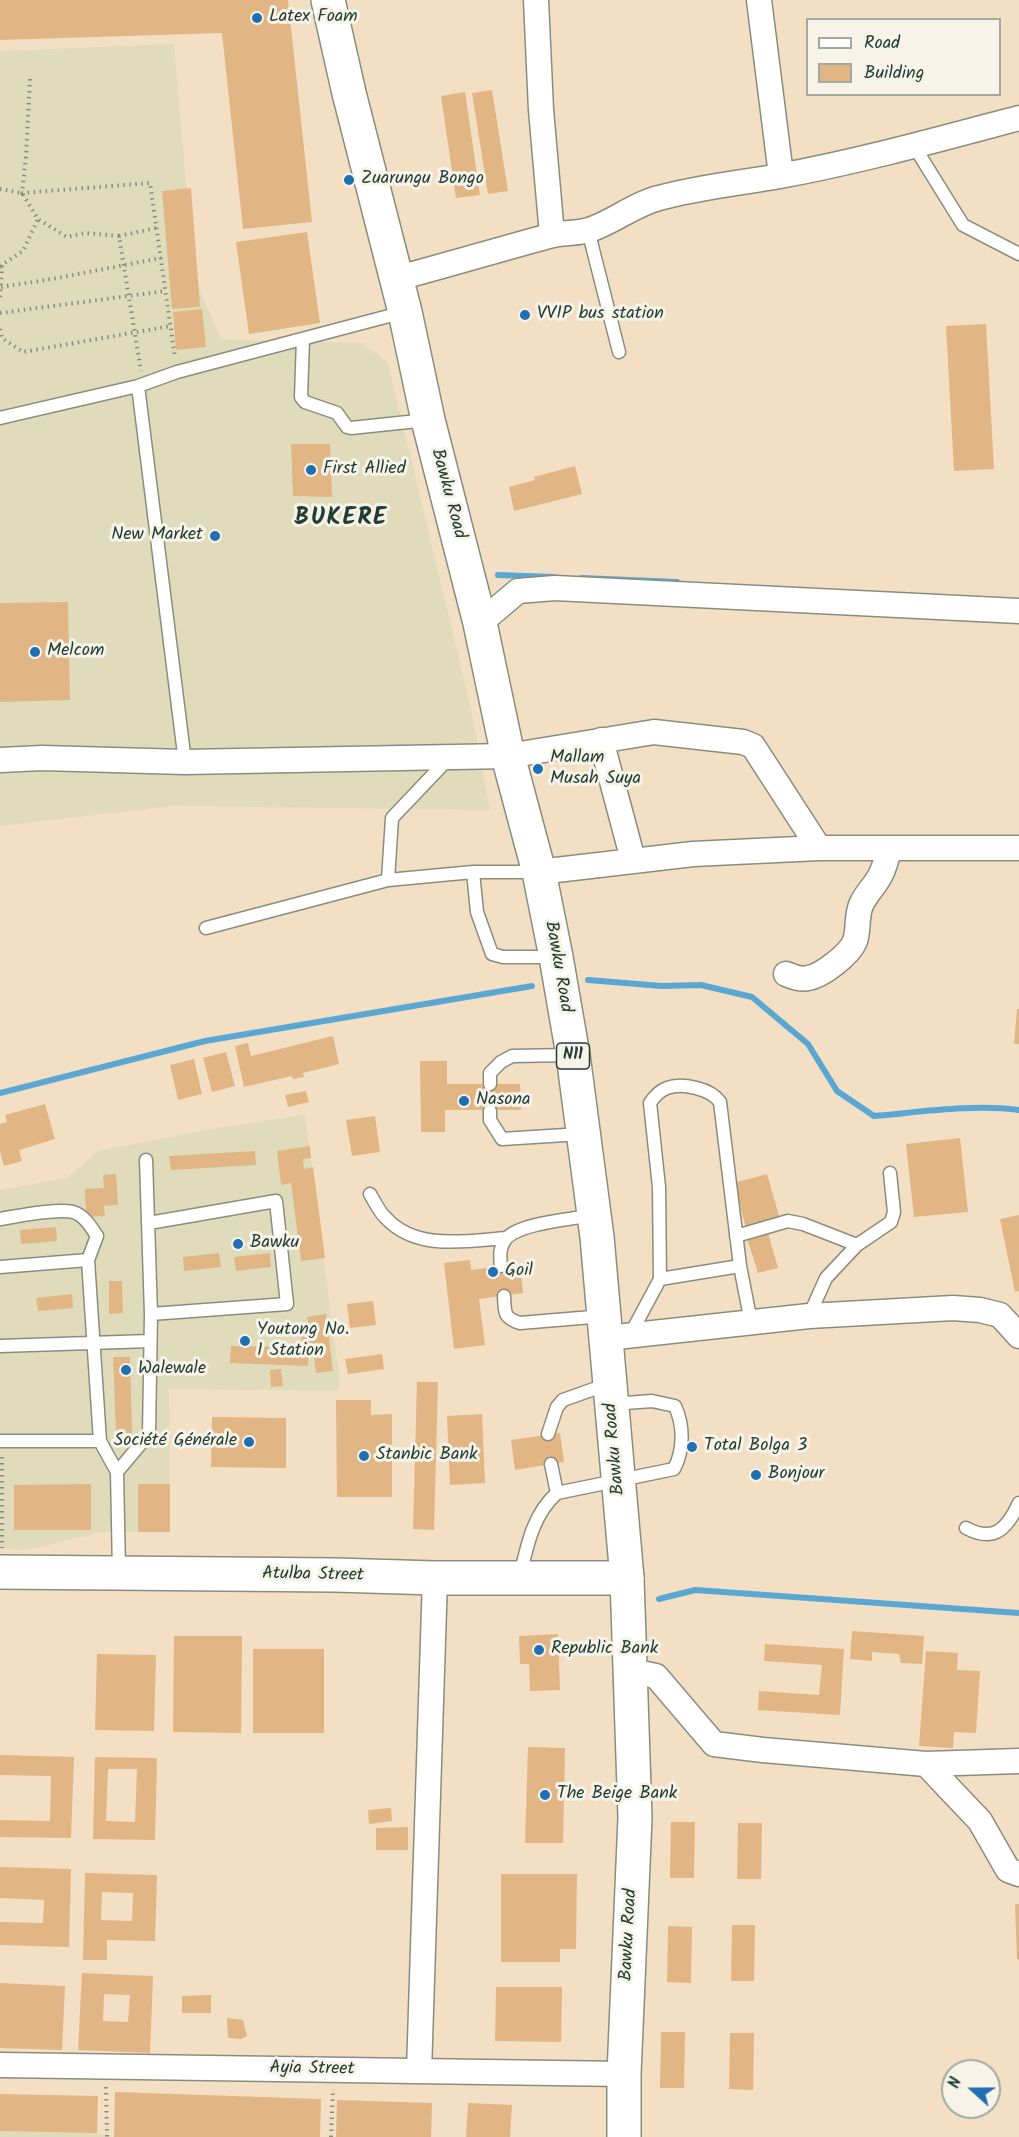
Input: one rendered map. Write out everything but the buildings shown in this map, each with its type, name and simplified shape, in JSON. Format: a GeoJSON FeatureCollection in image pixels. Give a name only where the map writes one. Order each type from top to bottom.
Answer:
{"type":"FeatureCollection","features":[{"type":"Feature","properties":{"kind":"main road","name":"Bawku Road"},"geometry":{"type":"LineString","coordinates":[[328,0],[349,93],[405,312],[428,420],[480,623],[508,756],[539,872],[573,1055],[594,1215],[614,1330],[611,1394],[627,1578],[635,1818],[624,2074],[624,2137]]}},
{"type":"Feature","properties":{"kind":"main road","name":"Atulba Street"},"geometry":{"type":"LineString","coordinates":[[1,1572],[435,1578],[627,1578]]}},
{"type":"Feature","properties":{"kind":"street"},"geometry":{"type":"LineString","coordinates":[[536,0],[541,110],[552,235]]}},
{"type":"Feature","properties":{"kind":"street"},"geometry":{"type":"LineString","coordinates":[[759,0],[781,176]]}},
{"type":"Feature","properties":{"kind":"street"},"geometry":{"type":"LineString","coordinates":[[395,279],[552,235],[588,230],[631,211],[643,202],[689,190],[781,176],[914,146],[1019,118]]}},
{"type":"Feature","properties":{"kind":"street"},"geometry":{"type":"LineString","coordinates":[[480,623],[518,591],[555,588],[1019,611]]}},
{"type":"Feature","properties":{"kind":"street"},"geometry":{"type":"LineString","coordinates":[[0,760],[43,750],[185,762],[508,756],[654,732],[742,742],[753,746],[819,848]]}},
{"type":"Feature","properties":{"kind":"street"},"geometry":{"type":"LineString","coordinates":[[601,740],[633,860]]}},
{"type":"Feature","properties":{"kind":"street"},"geometry":{"type":"LineString","coordinates":[[539,872],[693,854],[819,848],[1019,848]]}},
{"type":"Feature","properties":{"kind":"street"},"geometry":{"type":"LineString","coordinates":[[786,974],[807,979],[816,976],[836,963],[852,946],[857,934],[856,923],[861,907],[869,890],[881,875],[890,848]]}},
{"type":"Feature","properties":{"kind":"street"},"geometry":{"type":"LineString","coordinates":[[614,1330],[953,1308],[980,1310],[1000,1315],[1019,1336]]}},
{"type":"Feature","properties":{"kind":"street"},"geometry":{"type":"LineString","coordinates":[[419,2071],[435,1578]]}},
{"type":"Feature","properties":{"kind":"street"},"geometry":{"type":"LineString","coordinates":[[631,1671],[656,1676],[714,1744],[926,1764],[1019,1761]]}},
{"type":"Feature","properties":{"kind":"street"},"geometry":{"type":"LineString","coordinates":[[926,1764],[980,1821],[1008,1870],[1019,1874]]}},
{"type":"Feature","properties":{"kind":"street","name":"Ayia Street"},"geometry":{"type":"LineString","coordinates":[[0,2066],[624,2074]]}},
{"type":"Feature","properties":{"kind":"lane"},"geometry":{"type":"LineString","coordinates":[[914,146],[963,225],[1019,254]]}},
{"type":"Feature","properties":{"kind":"lane"},"geometry":{"type":"LineString","coordinates":[[588,230],[619,352]]}},
{"type":"Feature","properties":{"kind":"lane"},"geometry":{"type":"LineString","coordinates":[[0,418],[141,385],[177,372],[405,312]]}},
{"type":"Feature","properties":{"kind":"lane"},"geometry":{"type":"LineString","coordinates":[[303,339],[301,397],[305,402],[337,413],[347,427],[351,428],[428,420]]}},
{"type":"Feature","properties":{"kind":"lane"},"geometry":{"type":"LineString","coordinates":[[141,385],[185,762]]}},
{"type":"Feature","properties":{"kind":"lane"},"geometry":{"type":"LineString","coordinates":[[388,880],[392,818],[450,757]]}},
{"type":"Feature","properties":{"kind":"lane"},"geometry":{"type":"LineString","coordinates":[[473,872],[477,912],[492,954],[503,957],[556,957]]}},
{"type":"Feature","properties":{"kind":"lane"},"geometry":{"type":"LineString","coordinates":[[206,928],[388,880],[473,872],[539,872]]}},
{"type":"Feature","properties":{"kind":"lane"},"geometry":{"type":"LineString","coordinates":[[490,1084],[490,1073],[501,1062],[512,1056],[573,1055]]}},
{"type":"Feature","properties":{"kind":"lane"},"geometry":{"type":"LineString","coordinates":[[660,1279],[658,1187],[650,1103],[656,1094],[668,1087],[681,1086],[711,1093],[720,1102],[740,1266],[751,1322]]}},
{"type":"Feature","properties":{"kind":"lane"},"geometry":{"type":"LineString","coordinates":[[490,1111],[490,1120],[502,1139],[582,1134]]}},
{"type":"Feature","properties":{"kind":"lane"},"geometry":{"type":"LineString","coordinates":[[117,1472],[148,1434],[151,1314],[146,1160]]}},
{"type":"Feature","properties":{"kind":"lane"},"geometry":{"type":"LineString","coordinates":[[808,1316],[826,1278],[857,1245],[891,1222],[894,1212],[890,1173]]}},
{"type":"Feature","properties":{"kind":"lane"},"geometry":{"type":"LineString","coordinates":[[370,1194],[385,1218],[403,1232],[428,1241],[506,1238]]}},
{"type":"Feature","properties":{"kind":"lane"},"geometry":{"type":"LineString","coordinates":[[149,1223],[276,1201],[287,1304],[151,1314]]}},
{"type":"Feature","properties":{"kind":"lane"},"geometry":{"type":"LineString","coordinates":[[0,1219],[50,1212],[73,1212],[88,1222],[97,1236],[88,1260],[93,1343],[100,1441],[117,1472],[119,1574]]}},
{"type":"Feature","properties":{"kind":"lane"},"geometry":{"type":"LineString","coordinates":[[501,1266],[499,1251],[506,1238],[520,1229],[594,1215]]}},
{"type":"Feature","properties":{"kind":"lane"},"geometry":{"type":"LineString","coordinates":[[736,1236],[788,1221],[803,1224],[857,1245]]}},
{"type":"Feature","properties":{"kind":"lane"},"geometry":{"type":"LineString","coordinates":[[0,1267],[88,1260]]}},
{"type":"Feature","properties":{"kind":"lane"},"geometry":{"type":"LineString","coordinates":[[504,1296],[505,1313],[510,1320],[520,1323],[614,1330],[660,1279],[740,1266]]}},
{"type":"Feature","properties":{"kind":"lane"},"geometry":{"type":"LineString","coordinates":[[0,1346],[150,1341]]}},
{"type":"Feature","properties":{"kind":"lane"},"geometry":{"type":"LineString","coordinates":[[520,1577],[530,1534],[548,1501],[557,1493],[674,1469],[679,1460],[681,1419],[675,1406],[611,1394],[563,1400],[557,1407],[548,1434]]}},
{"type":"Feature","properties":{"kind":"lane"},"geometry":{"type":"LineString","coordinates":[[1,1441],[100,1441]]}},
{"type":"Feature","properties":{"kind":"lane"},"geometry":{"type":"LineString","coordinates":[[551,1464],[557,1493]]}},
{"type":"Feature","properties":{"kind":"lane"},"geometry":{"type":"LineString","coordinates":[[966,1528],[977,1534],[991,1535],[1005,1526],[1019,1503]]}},
{"type":"Feature","properties":{"kind":"path"},"geometry":{"type":"LineString","coordinates":[[30,79],[22,193],[38,219],[67,237],[86,233],[119,236],[157,228]]}},
{"type":"Feature","properties":{"kind":"path"},"geometry":{"type":"LineString","coordinates":[[0,189],[22,193],[150,183],[177,372]]}},
{"type":"Feature","properties":{"kind":"path"},"geometry":{"type":"LineString","coordinates":[[0,297],[2,267],[0,267],[24,251],[38,219]]}},
{"type":"Feature","properties":{"kind":"path"},"geometry":{"type":"LineString","coordinates":[[119,236],[141,385]]}},
{"type":"Feature","properties":{"kind":"path"},"geometry":{"type":"LineString","coordinates":[[1,287],[161,258]]}},
{"type":"Feature","properties":{"kind":"path"},"geometry":{"type":"LineString","coordinates":[[0,313],[166,291]]}},
{"type":"Feature","properties":{"kind":"path"},"geometry":{"type":"LineString","coordinates":[[0,329],[2,338],[23,352],[171,326]]}},
{"type":"Feature","properties":{"kind":"path"},"geometry":{"type":"LineString","coordinates":[[1,1441],[1,1572]]}},
{"type":"Feature","properties":{"kind":"path"},"geometry":{"type":"LineString","coordinates":[[105,2067],[106,2137]]}},
{"type":"Feature","properties":{"kind":"path"},"geometry":{"type":"LineString","coordinates":[[331,2137],[333,2070]]}},
{"type":"Feature","properties":{"kind":"shaded area","name":"New Market"},"geometry":{"type":"Polygon","coordinates":[[[174,44],[194,277],[221,339],[362,343],[388,363],[471,709],[490,810],[171,806],[0,826],[0,51],[174,44]]]}},
{"type":"Feature","properties":{"kind":"shaded area"},"geometry":{"type":"Polygon","coordinates":[[[305,1115],[340,1383],[336,1391],[169,1389],[170,1532],[102,1532],[26,1550],[0,1549],[0,1190],[67,1178],[99,1151],[211,1129],[305,1115]]]}},
{"type":"Feature","properties":{"kind":"shaded area"},"geometry":{"type":"Polygon","coordinates":[[[0,2131],[97,2133],[112,2137],[0,2137],[0,2131]]]}},
{"type":"Feature","properties":{"kind":"waterway"},"geometry":{"type":"LineString","coordinates":[[498,575],[554,577]]}},
{"type":"Feature","properties":{"kind":"waterway"},"geometry":{"type":"LineString","coordinates":[[582,578],[677,582]]}},
{"type":"Feature","properties":{"kind":"waterway"},"geometry":{"type":"LineString","coordinates":[[588,980],[662,986],[701,985],[752,997],[808,1044],[837,1091],[874,1116],[965,1108],[1019,1110]]}},
{"type":"Feature","properties":{"kind":"waterway"},"geometry":{"type":"LineString","coordinates":[[0,1093],[205,1041],[532,986]]}},
{"type":"Feature","properties":{"kind":"waterway"},"geometry":{"type":"LineString","coordinates":[[659,1599],[695,1590],[1019,1613]]}},
{"type":"Feature","properties":{"kind":"place","name":"Latex Foam"},"geometry":{"type":"Point","coordinates":[257,18]}},
{"type":"Feature","properties":{"kind":"place","name":"Zuarungu Bongo"},"geometry":{"type":"Point","coordinates":[349,180]}},
{"type":"Feature","properties":{"kind":"place","name":"VVIP bus station"},"geometry":{"type":"Point","coordinates":[525,315]}},
{"type":"Feature","properties":{"kind":"place","name":"First Allied"},"geometry":{"type":"Point","coordinates":[311,470]}},
{"type":"Feature","properties":{"kind":"place","name":"New Market"},"geometry":{"type":"Point","coordinates":[215,536]}},
{"type":"Feature","properties":{"kind":"place","name":"Melcom"},"geometry":{"type":"Point","coordinates":[35,652]}},
{"type":"Feature","properties":{"kind":"place","name":"Mallam Musah Suya"},"geometry":{"type":"Point","coordinates":[538,769]}},
{"type":"Feature","properties":{"kind":"place","name":"Nasona"},"geometry":{"type":"Point","coordinates":[464,1101]}},
{"type":"Feature","properties":{"kind":"place","name":"Bawku"},"geometry":{"type":"Point","coordinates":[238,1244]}},
{"type":"Feature","properties":{"kind":"place","name":"Goil"},"geometry":{"type":"Point","coordinates":[493,1272]}},
{"type":"Feature","properties":{"kind":"place","name":"Youtong No. 1 Station"},"geometry":{"type":"Point","coordinates":[245,1341]}},
{"type":"Feature","properties":{"kind":"place","name":"Walewale"},"geometry":{"type":"Point","coordinates":[126,1370]}},
{"type":"Feature","properties":{"kind":"place","name":"Société Générale"},"geometry":{"type":"Point","coordinates":[249,1442]}},
{"type":"Feature","properties":{"kind":"place","name":"Total Bolga 3"},"geometry":{"type":"Point","coordinates":[692,1447]}},
{"type":"Feature","properties":{"kind":"place","name":"Stanbic Bank"},"geometry":{"type":"Point","coordinates":[364,1456]}},
{"type":"Feature","properties":{"kind":"place","name":"Bonjour"},"geometry":{"type":"Point","coordinates":[756,1475]}},
{"type":"Feature","properties":{"kind":"place","name":"Republic Bank"},"geometry":{"type":"Point","coordinates":[539,1650]}},
{"type":"Feature","properties":{"kind":"place","name":"The Beige Bank"},"geometry":{"type":"Point","coordinates":[545,1795]}},
{"type":"Feature","properties":{"kind":"district","name":"BUKERE"},"geometry":{"type":"Point","coordinates":[341,520]}}]}
